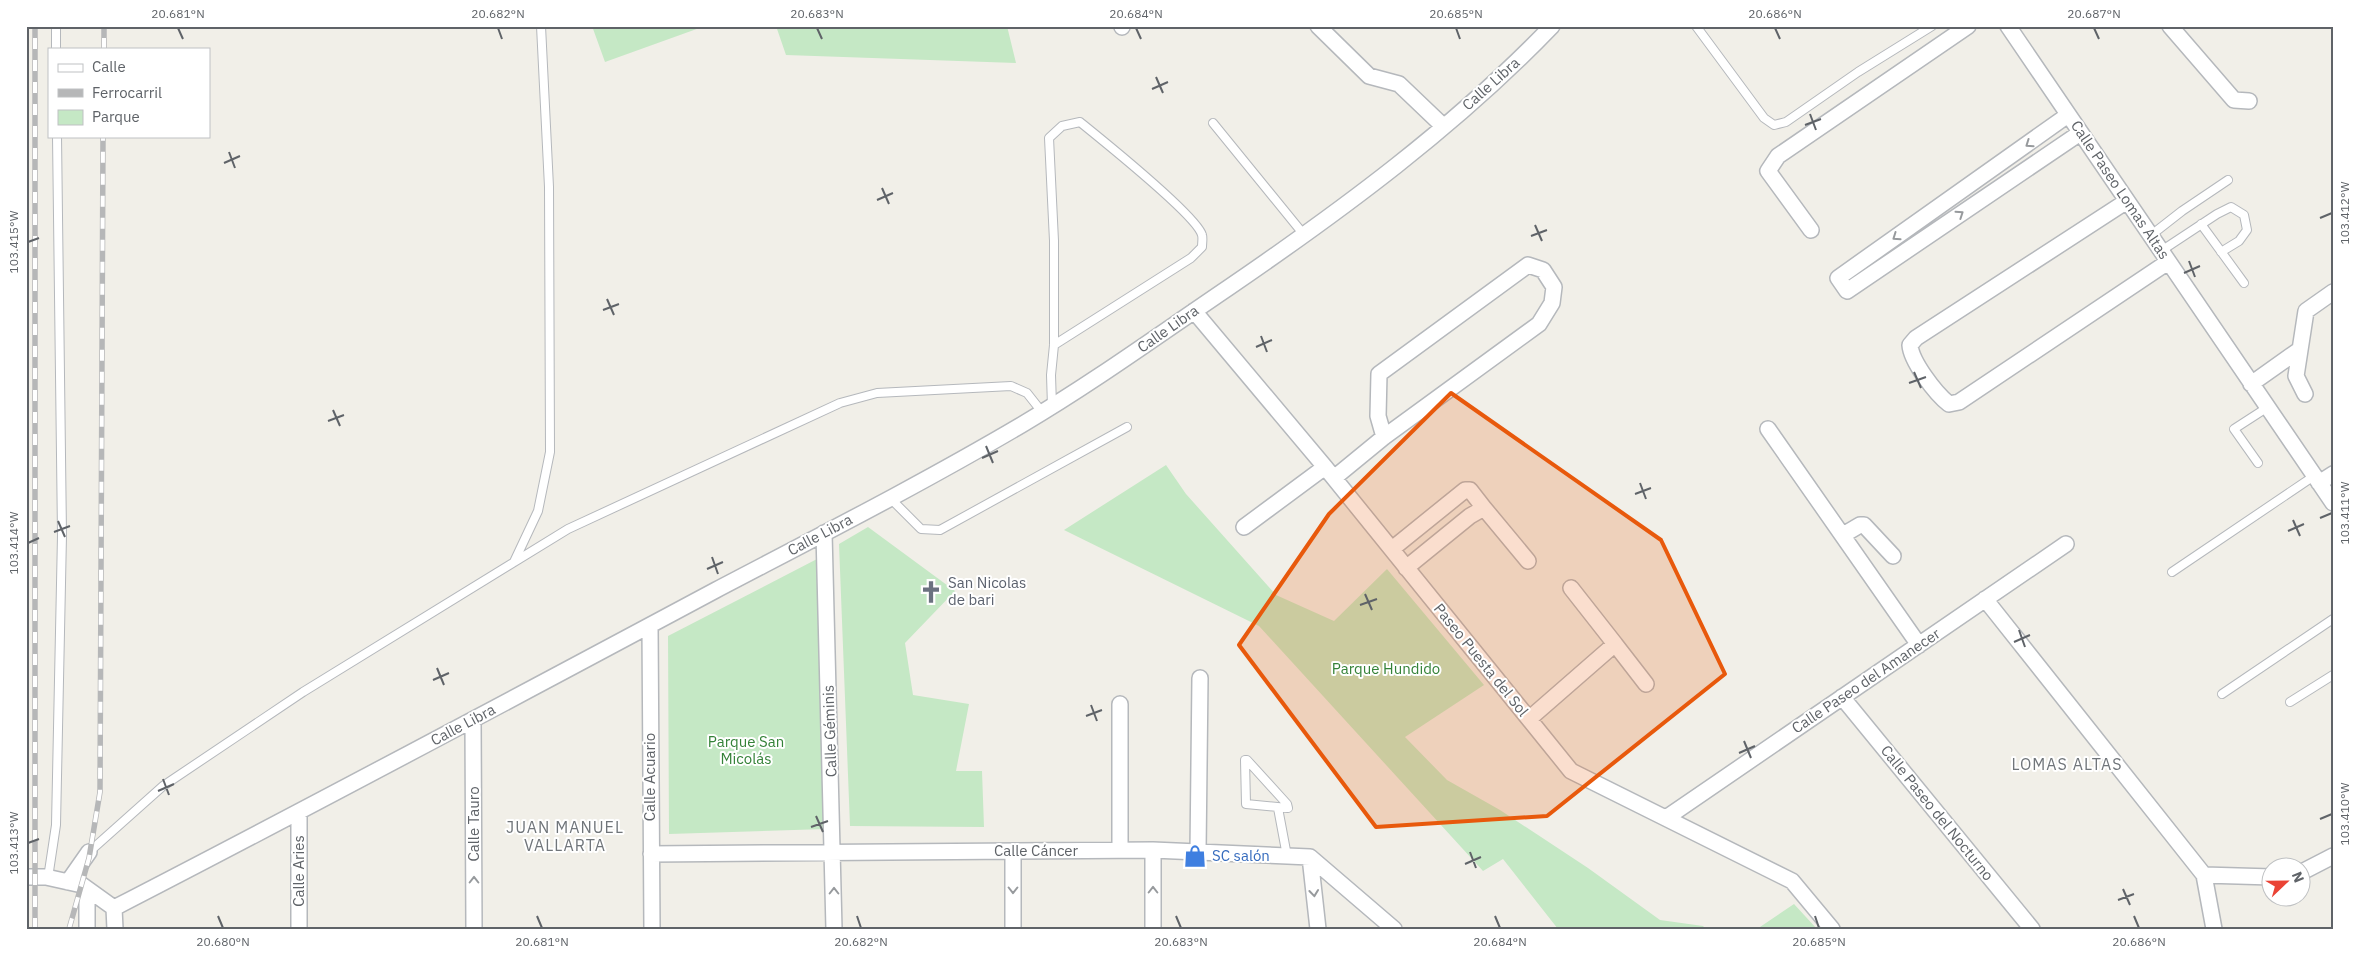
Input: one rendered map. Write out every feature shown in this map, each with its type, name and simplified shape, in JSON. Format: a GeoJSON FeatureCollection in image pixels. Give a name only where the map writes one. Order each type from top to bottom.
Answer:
{"type":"FeatureCollection","features":[{"type":"Feature","properties":{"kind":"street"},"geometry":{"type":"LineString","coordinates":[[1318,26],[1369,76],[1399,84],[1443,126]]}},
{"type":"Feature","properties":{"kind":"street","name":"Calle Libra"},"geometry":{"type":"LineString","coordinates":[[114,908],[299,812],[890,498],[1047,409],[1305,236],[1443,126],[1490,86],[1552,26]]}},
{"type":"Feature","properties":{"kind":"street"},"geometry":{"type":"LineString","coordinates":[[1811,230],[1768,171],[1778,156],[1968,26]]}},
{"type":"Feature","properties":{"kind":"street","name":"Calle Paseo Lomas Altas"},"geometry":{"type":"LineString","coordinates":[[2008,26],[2333,503]]}},
{"type":"Feature","properties":{"kind":"street"},"geometry":{"type":"LineString","coordinates":[[2170,26],[2234,100],[2248,101]]}},
{"type":"Feature","properties":{"kind":"street"},"geometry":{"type":"LineString","coordinates":[[2068,115],[1838,278],[1847,291],[2080,133]]}},
{"type":"Feature","properties":{"kind":"street"},"geometry":{"type":"LineString","coordinates":[[2127,201],[1916,338],[1910,345],[1911,354],[1941,398],[1949,404],[1959,402],[2165,257]]}},
{"type":"Feature","properties":{"kind":"street"},"geometry":{"type":"LineString","coordinates":[[1244,527],[1384,437],[1539,324],[1552,303],[1554,287],[1543,270],[1528,265],[1379,374],[1378,416],[1384,437]]}},
{"type":"Feature","properties":{"kind":"street"},"geometry":{"type":"LineString","coordinates":[[2305,394],[2296,376],[2306,311],[2333,292]]}},
{"type":"Feature","properties":{"kind":"street","name":"Paseo Puesta del Sol"},"geometry":{"type":"LineString","coordinates":[[1194,311],[1329,472],[1571,771],[1792,881],[1832,929]]}},
{"type":"Feature","properties":{"kind":"street"},"geometry":{"type":"LineString","coordinates":[[2251,384],[2299,350]]}},
{"type":"Feature","properties":{"kind":"street"},"geometry":{"type":"LineString","coordinates":[[1768,428],[1919,645]]}},
{"type":"Feature","properties":{"kind":"street"},"geometry":{"type":"LineString","coordinates":[[2317,480],[2333,474]]}},
{"type":"Feature","properties":{"kind":"street"},"geometry":{"type":"LineString","coordinates":[[1392,549],[1464,490],[1470,490],[1528,560]]}},
{"type":"Feature","properties":{"kind":"street"},"geometry":{"type":"LineString","coordinates":[[1406,568],[1470,516],[1484,508]]}},
{"type":"Feature","properties":{"kind":"street"},"geometry":{"type":"LineString","coordinates":[[1843,536],[1860,525],[1864,525],[1893,556]]}},
{"type":"Feature","properties":{"kind":"street","name":"Calle Géminis"},"geometry":{"type":"LineString","coordinates":[[824,533],[834,853],[834,929]]}},
{"type":"Feature","properties":{"kind":"street","name":"Calle Paseo del Amanecer"},"geometry":{"type":"LineString","coordinates":[[1666,818],[2066,544]]}},
{"type":"Feature","properties":{"kind":"street"},"geometry":{"type":"LineString","coordinates":[[1571,588],[1646,684]]}},
{"type":"Feature","properties":{"kind":"street"},"geometry":{"type":"LineString","coordinates":[[1985,600],[2204,875],[2214,929]]}},
{"type":"Feature","properties":{"kind":"street","name":"Calle Acuario"},"geometry":{"type":"LineString","coordinates":[[650,626],[652,929]]}},
{"type":"Feature","properties":{"kind":"street"},"geometry":{"type":"LineString","coordinates":[[1529,718],[1615,644]]}},
{"type":"Feature","properties":{"kind":"street"},"geometry":{"type":"LineString","coordinates":[[1198,852],[1200,678]]}},
{"type":"Feature","properties":{"kind":"street","name":"Calle Paseo del Nocturno"},"geometry":{"type":"LineString","coordinates":[[1842,697],[2032,929]]}},
{"type":"Feature","properties":{"kind":"street"},"geometry":{"type":"LineString","coordinates":[[1120,704],[1120,850]]}},
{"type":"Feature","properties":{"kind":"street","name":"Calle Tauro"},"geometry":{"type":"LineString","coordinates":[[473,720],[474,929]]}},
{"type":"Feature","properties":{"kind":"street","name":"Calle Aries"},"geometry":{"type":"LineString","coordinates":[[299,812],[299,929]]}},
{"type":"Feature","properties":{"kind":"street"},"geometry":{"type":"LineString","coordinates":[[1153,850],[1153,929]]}},
{"type":"Feature","properties":{"kind":"street","name":"Calle Cáncer"},"geometry":{"type":"LineString","coordinates":[[651,854],[1153,850],[1310,856]]}},
{"type":"Feature","properties":{"kind":"street"},"geometry":{"type":"LineString","coordinates":[[68,882],[89,852]]}},
{"type":"Feature","properties":{"kind":"street"},"geometry":{"type":"LineString","coordinates":[[1013,852],[1013,929]]}},
{"type":"Feature","properties":{"kind":"street"},"geometry":{"type":"LineString","coordinates":[[1310,856],[1318,929]]}},
{"type":"Feature","properties":{"kind":"street"},"geometry":{"type":"LineString","coordinates":[[1310,856],[1394,929]]}},
{"type":"Feature","properties":{"kind":"street"},"geometry":{"type":"LineString","coordinates":[[2312,867],[2333,856]]}},
{"type":"Feature","properties":{"kind":"street"},"geometry":{"type":"LineString","coordinates":[[2204,875],[2262,877]]}},
{"type":"Feature","properties":{"kind":"street"},"geometry":{"type":"LineString","coordinates":[[26,877],[48,878],[82,885],[114,908],[115,929]]}},
{"type":"Feature","properties":{"kind":"street"},"geometry":{"type":"LineString","coordinates":[[87,889],[87,929]]}},
{"type":"Feature","properties":{"kind":"lane"},"geometry":{"type":"LineString","coordinates":[[56,26],[56,48]]}},
{"type":"Feature","properties":{"kind":"lane"},"geometry":{"type":"LineString","coordinates":[[514,562],[538,511],[550,452],[549,187],[540,26]]}},
{"type":"Feature","properties":{"kind":"lane"},"geometry":{"type":"LineString","coordinates":[[1696,26],[1764,118],[1774,125],[1786,122],[1858,72],[1932,26]]}},
{"type":"Feature","properties":{"kind":"lane"},"geometry":{"type":"LineString","coordinates":[[1047,409],[1054,345],[1054,241],[1049,138],[1062,126],[1080,122],[1145,177],[1195,224],[1202,235],[1202,246],[1191,258],[1054,345]]}},
{"type":"Feature","properties":{"kind":"lane"},"geometry":{"type":"LineString","coordinates":[[1213,123],[1305,236]]}},
{"type":"Feature","properties":{"kind":"lane"},"geometry":{"type":"LineString","coordinates":[[48,878],[56,825],[62,535],[57,138]]}},
{"type":"Feature","properties":{"kind":"lane"},"geometry":{"type":"LineString","coordinates":[[2150,236],[2228,180]]}},
{"type":"Feature","properties":{"kind":"lane"},"geometry":{"type":"LineString","coordinates":[[2165,257],[2201,224],[2231,207],[2244,215],[2247,230],[2239,241],[2221,252]]}},
{"type":"Feature","properties":{"kind":"lane"},"geometry":{"type":"LineString","coordinates":[[2201,224],[2244,284]]}},
{"type":"Feature","properties":{"kind":"lane"},"geometry":{"type":"LineString","coordinates":[[89,852],[163,786],[303,692],[568,529],[840,404],[877,393],[1011,386],[1027,393],[1047,409]]}},
{"type":"Feature","properties":{"kind":"lane"},"geometry":{"type":"LineString","coordinates":[[2258,462],[2234,429],[2268,407]]}},
{"type":"Feature","properties":{"kind":"lane"},"geometry":{"type":"LineString","coordinates":[[890,498],[921,529],[940,530],[1127,427]]}},
{"type":"Feature","properties":{"kind":"lane"},"geometry":{"type":"LineString","coordinates":[[2172,572],[2317,480]]}},
{"type":"Feature","properties":{"kind":"lane"},"geometry":{"type":"LineString","coordinates":[[2222,694],[2333,619]]}},
{"type":"Feature","properties":{"kind":"lane"},"geometry":{"type":"LineString","coordinates":[[2290,702],[2333,675]]}},
{"type":"Feature","properties":{"kind":"lane"},"geometry":{"type":"LineString","coordinates":[[1245,760],[1288,806],[1286,808],[1278,808],[1245,803],[1245,760]]}},
{"type":"Feature","properties":{"kind":"lane"},"geometry":{"type":"LineString","coordinates":[[1278,808],[1287,856]]}},
{"type":"Feature","properties":{"kind":"highlighted area"},"geometry":{"type":"Polygon","coordinates":[[[1451,393],[1661,540],[1725,674],[1547,816],[1376,827],[1239,645],[1329,514],[1451,393]]]}},
{"type":"Feature","properties":{"kind":"green space"},"geometry":{"type":"Polygon","coordinates":[[[592,26],[705,26],[605,62],[592,26]]]}},
{"type":"Feature","properties":{"kind":"green space"},"geometry":{"type":"Polygon","coordinates":[[[776,26],[1007,26],[1016,63],[786,55],[776,26]]]}},
{"type":"Feature","properties":{"kind":"green space","name":"Parque Hundido"},"geometry":{"type":"Polygon","coordinates":[[[1166,465],[1186,494],[1276,595],[1334,621],[1387,569],[1484,685],[1405,737],[1447,780],[1500,810],[1588,868],[1660,920],[1703,926],[1706,929],[1558,929],[1503,859],[1483,871],[1259,626],[1064,530],[1166,465]]]}},
{"type":"Feature","properties":{"kind":"green space"},"geometry":{"type":"Polygon","coordinates":[[[868,527],[955,591],[905,643],[913,695],[969,704],[956,771],[982,771],[984,827],[850,826],[839,544],[868,527]]]}},
{"type":"Feature","properties":{"kind":"green space","name":"Parque San Micolás"},"geometry":{"type":"Polygon","coordinates":[[[817,559],[826,829],[669,834],[668,636],[817,559]]]}},
{"type":"Feature","properties":{"kind":"green space"},"geometry":{"type":"Polygon","coordinates":[[[1794,904],[1817,929],[1757,929],[1794,904]]]}},
{"type":"Feature","properties":{"kind":"railway"},"geometry":{"type":"LineString","coordinates":[[35,26],[35,929]]}},
{"type":"Feature","properties":{"kind":"railway"},"geometry":{"type":"LineString","coordinates":[[104,26],[104,48]]}},
{"type":"Feature","properties":{"kind":"railway"},"geometry":{"type":"LineString","coordinates":[[69,929],[89,858],[100,792],[103,138]]}},
{"type":"Feature","properties":{"kind":"place","name":"San Nicolas de bari"},"geometry":{"type":"Point","coordinates":[931,592]}},
{"type":"Feature","properties":{"kind":"place","name":"SC salón"},"geometry":{"type":"Point","coordinates":[1195,856]}},
{"type":"Feature","properties":{"kind":"district","name":"LOMAS ALTAS"},"geometry":{"type":"Point","coordinates":[2067,764]}},
{"type":"Feature","properties":{"kind":"district","name":"JUAN MANUEL VALLARTA"},"geometry":{"type":"Point","coordinates":[565,836]}}]}
